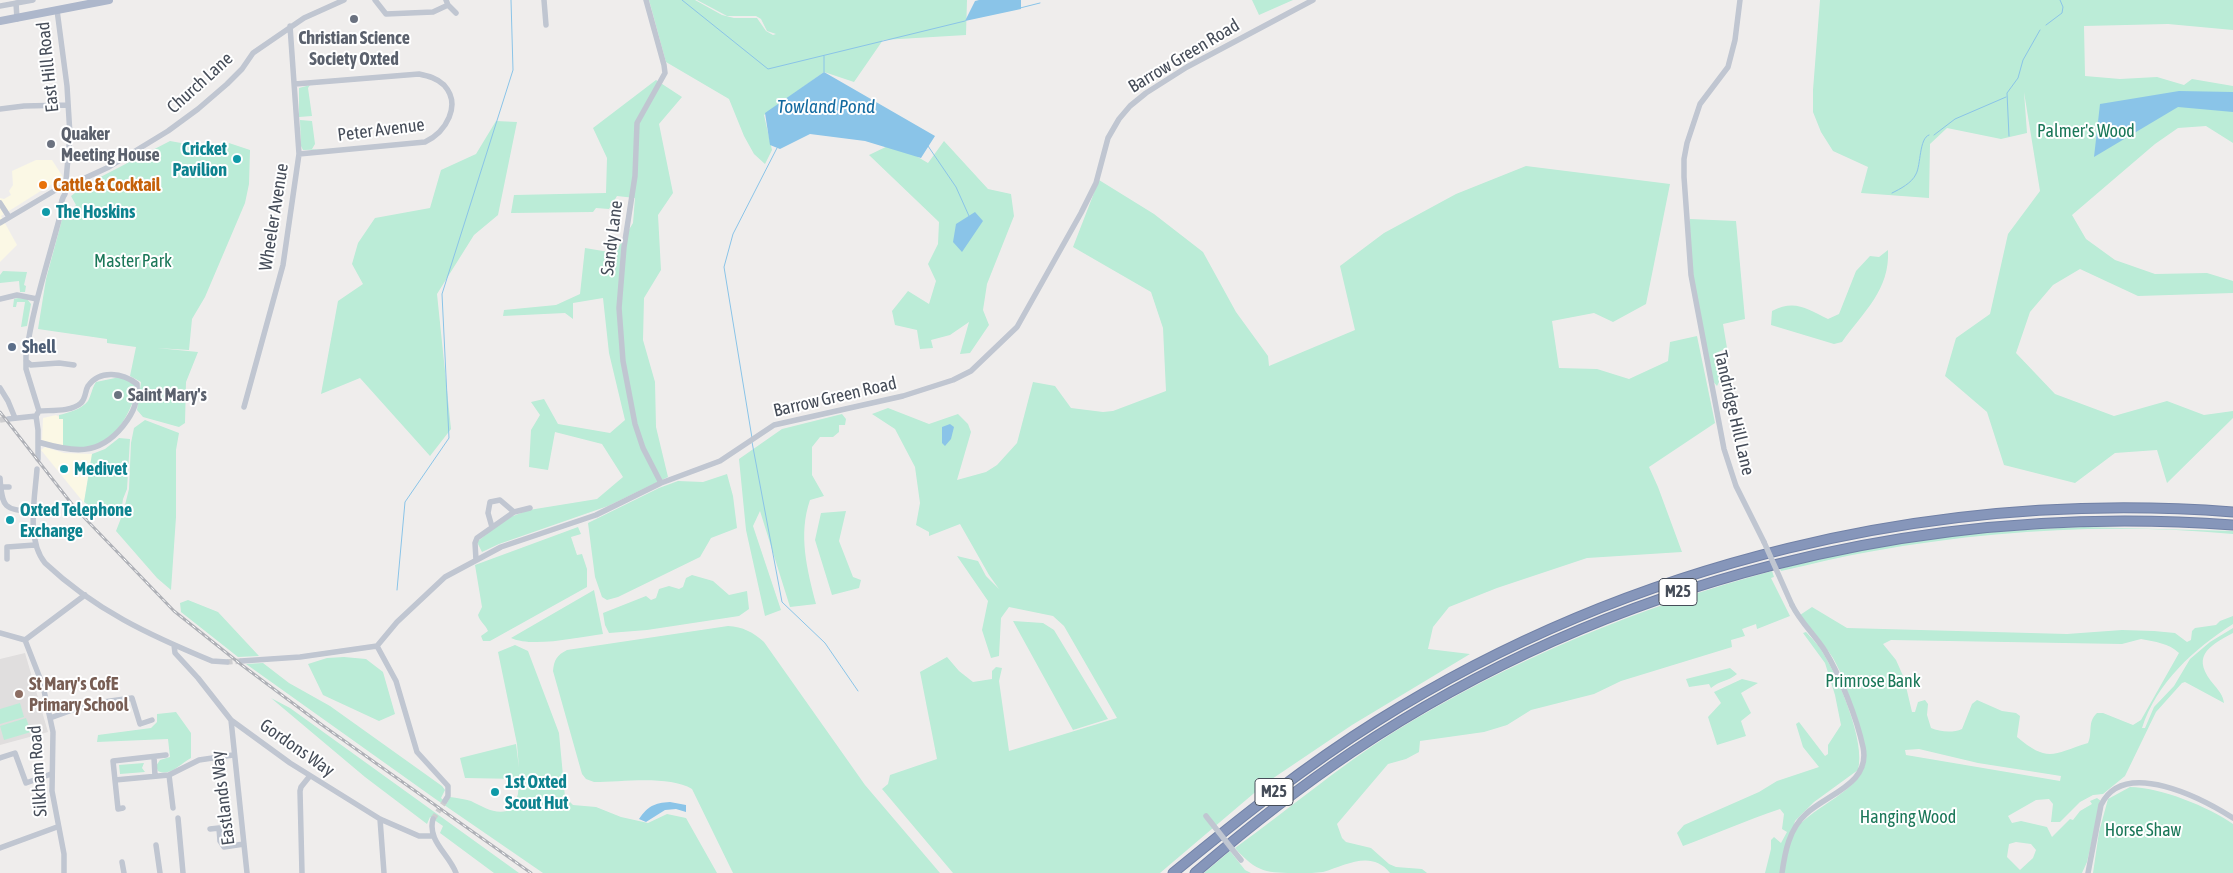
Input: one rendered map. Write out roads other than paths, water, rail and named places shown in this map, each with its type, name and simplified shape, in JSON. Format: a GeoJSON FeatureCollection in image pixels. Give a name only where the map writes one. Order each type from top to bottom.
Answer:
{"type":"FeatureCollection","features":[{"type":"Feature","properties":{"kind":"highway","name":"M25"},"geometry":{"type":"LineString","coordinates":[[1173,873],[1278,789],[1388,714],[1451,678],[1523,641],[1589,612],[1657,586],[1726,564],[1791,547],[1860,532],[1951,518],[2041,510],[2093,508],[2156,508],[2233,512]]}},
{"type":"Feature","properties":{"kind":"highway","name":"M25"},"geometry":{"type":"LineString","coordinates":[[1195,873],[1305,784],[1366,742],[1445,695],[1508,662],[1574,632],[1676,593],[1756,568],[1813,554],[1895,538],[1959,530],[2031,523],[2104,520],[2233,525]]}},
{"type":"Feature","properties":{"kind":"main road"},"geometry":{"type":"LineString","coordinates":[[0,21],[110,0]]}},
{"type":"Feature","properties":{"kind":"street"},"geometry":{"type":"LineString","coordinates":[[0,6],[33,0]]}},
{"type":"Feature","properties":{"kind":"street","name":"Church Lane"},"geometry":{"type":"LineString","coordinates":[[69,182],[109,168],[182,121],[237,74],[253,53],[290,26],[344,0]]}},
{"type":"Feature","properties":{"kind":"street"},"geometry":{"type":"LineString","coordinates":[[375,0],[386,14],[433,12],[447,3],[456,13]]}},
{"type":"Feature","properties":{"kind":"street"},"geometry":{"type":"LineString","coordinates":[[544,0],[546,25]]}},
{"type":"Feature","properties":{"kind":"street","name":"Sandy Lane"},"geometry":{"type":"LineString","coordinates":[[646,0],[665,73],[637,123],[635,176],[624,247],[620,308],[623,361],[635,424],[643,448],[662,483]]}},
{"type":"Feature","properties":{"kind":"street","name":"Barrow Green Road"},"geometry":{"type":"LineString","coordinates":[[377,646],[397,622],[445,577],[500,547],[596,515],[662,483],[720,461],[774,425],[903,396],[953,380],[971,371],[1017,327],[1081,213],[1096,182],[1108,138],[1119,119],[1130,106],[1188,67],[1313,0]]}},
{"type":"Feature","properties":{"kind":"street","name":"Tandridge Hill Lane"},"geometry":{"type":"LineString","coordinates":[[1740,0],[1735,40],[1728,67],[1700,104],[1687,143],[1684,177],[1691,275],[1722,439],[1736,486],[1760,533],[1792,605],[1801,621],[1831,661],[1854,718],[1863,748],[1861,772],[1850,784],[1806,814],[1793,830],[1787,847],[1782,873]]}},
{"type":"Feature","properties":{"kind":"street"},"geometry":{"type":"LineString","coordinates":[[16,3],[17,19]]}},
{"type":"Feature","properties":{"kind":"street","name":"East Hill Road"},"geometry":{"type":"LineString","coordinates":[[57,10],[68,105],[70,135],[69,182]]}},
{"type":"Feature","properties":{"kind":"street","name":"Wheeler Avenue"},"geometry":{"type":"LineString","coordinates":[[244,407],[283,265],[299,154],[290,26]]}},
{"type":"Feature","properties":{"kind":"street","name":"Peter Avenue"},"geometry":{"type":"LineString","coordinates":[[295,84],[419,74],[433,77],[444,85],[450,100],[450,114],[446,126],[436,137],[425,142],[299,154]]}},
{"type":"Feature","properties":{"kind":"street"},"geometry":{"type":"LineString","coordinates":[[0,109],[24,106],[68,105]]}},
{"type":"Feature","properties":{"kind":"street"},"geometry":{"type":"LineString","coordinates":[[0,223],[59,188],[61,182],[69,182],[71,191],[61,199],[59,218],[37,299],[26,361],[26,369],[37,413],[38,459]]}},
{"type":"Feature","properties":{"kind":"street"},"geometry":{"type":"LineString","coordinates":[[59,188],[65,194]]}},
{"type":"Feature","properties":{"kind":"street"},"geometry":{"type":"LineString","coordinates":[[0,203],[9,217]]}},
{"type":"Feature","properties":{"kind":"street"},"geometry":{"type":"LineString","coordinates":[[0,299],[17,295],[37,299]]}},
{"type":"Feature","properties":{"kind":"street"},"geometry":{"type":"LineString","coordinates":[[26,361],[31,365],[59,363],[74,365]]}},
{"type":"Feature","properties":{"kind":"street"},"geometry":{"type":"LineString","coordinates":[[0,388],[11,406],[11,418],[73,408],[85,398],[87,387],[95,379],[104,376],[121,375],[137,384],[138,396],[134,412],[114,438],[99,447],[85,450],[63,449],[38,442]]}},
{"type":"Feature","properties":{"kind":"street"},"geometry":{"type":"LineString","coordinates":[[37,469],[35,546],[45,563],[102,609],[123,621],[212,661],[227,662]]}},
{"type":"Feature","properties":{"kind":"street"},"geometry":{"type":"LineString","coordinates":[[0,478],[6,506],[11,510],[35,512]]}},
{"type":"Feature","properties":{"kind":"street"},"geometry":{"type":"LineString","coordinates":[[1,488],[9,487]]}},
{"type":"Feature","properties":{"kind":"street"},"geometry":{"type":"LineString","coordinates":[[492,527],[488,513],[490,502],[500,500],[514,512]]}},
{"type":"Feature","properties":{"kind":"street"},"geometry":{"type":"LineString","coordinates":[[476,560],[475,543],[478,538],[514,512],[530,508]]}},
{"type":"Feature","properties":{"kind":"street"},"geometry":{"type":"LineString","coordinates":[[7,559],[7,547],[35,546]]}},
{"type":"Feature","properties":{"kind":"street"},"geometry":{"type":"LineString","coordinates":[[0,634],[26,640],[85,595]]}},
{"type":"Feature","properties":{"kind":"street","name":"Silkham Road"},"geometry":{"type":"LineString","coordinates":[[26,640],[43,686],[53,732],[51,774],[57,827],[64,854],[64,873]]}},
{"type":"Feature","properties":{"kind":"street","name":"Gordons Way"},"geometry":{"type":"LineString","coordinates":[[174,645],[175,653],[198,678],[230,720],[309,777],[380,819],[418,836],[433,836]]}},
{"type":"Feature","properties":{"kind":"street"},"geometry":{"type":"LineString","coordinates":[[241,661],[300,657],[377,646],[396,681],[417,752],[448,786],[448,796],[445,801]]}},
{"type":"Feature","properties":{"kind":"street"},"geometry":{"type":"LineString","coordinates":[[50,718],[89,704],[132,698],[140,724],[152,720]]}},
{"type":"Feature","properties":{"kind":"street","name":"Eastlands Way"},"geometry":{"type":"LineString","coordinates":[[230,720],[247,873]]}},
{"type":"Feature","properties":{"kind":"street"},"geometry":{"type":"LineString","coordinates":[[0,758],[16,753],[26,783],[51,774]]}},
{"type":"Feature","properties":{"kind":"street"},"geometry":{"type":"LineString","coordinates":[[123,808],[118,809],[114,761],[166,755]]}},
{"type":"Feature","properties":{"kind":"street"},"geometry":{"type":"LineString","coordinates":[[115,780],[169,775],[199,760],[233,755]]}},
{"type":"Feature","properties":{"kind":"street"},"geometry":{"type":"LineString","coordinates":[[154,757],[155,776]]}},
{"type":"Feature","properties":{"kind":"street"},"geometry":{"type":"LineString","coordinates":[[169,775],[173,808]]}},
{"type":"Feature","properties":{"kind":"street"},"geometry":{"type":"LineString","coordinates":[[302,873],[300,792],[301,787],[309,777]]}},
{"type":"Feature","properties":{"kind":"street"},"geometry":{"type":"LineString","coordinates":[[2088,873],[2105,797],[2127,783],[2147,782],[2170,789],[2200,800],[2233,818]]}},
{"type":"Feature","properties":{"kind":"street"},"geometry":{"type":"LineString","coordinates":[[1206,816],[1241,860]]}},
{"type":"Feature","properties":{"kind":"street"},"geometry":{"type":"LineString","coordinates":[[178,818],[183,873]]}},
{"type":"Feature","properties":{"kind":"street"},"geometry":{"type":"LineString","coordinates":[[380,819],[384,873]]}},
{"type":"Feature","properties":{"kind":"street"},"geometry":{"type":"LineString","coordinates":[[433,819],[431,828],[433,836],[456,873]]}},
{"type":"Feature","properties":{"kind":"street"},"geometry":{"type":"LineString","coordinates":[[0,848],[57,827]]}},
{"type":"Feature","properties":{"kind":"street"},"geometry":{"type":"LineString","coordinates":[[210,829],[218,828],[220,840],[224,847],[244,844]]}},
{"type":"Feature","properties":{"kind":"street"},"geometry":{"type":"LineString","coordinates":[[156,845],[160,873]]}},
{"type":"Feature","properties":{"kind":"street"},"geometry":{"type":"LineString","coordinates":[[122,862],[124,873]]}},
{"type":"Feature","properties":{"kind":"water"},"geometry":{"type":"Polygon","coordinates":[[[1021,0],[1021,9],[965,21],[975,1],[1021,0]]]}},
{"type":"Feature","properties":{"kind":"water","name":"Towland Pond"},"geometry":{"type":"Polygon","coordinates":[[[824,72],[935,136],[921,158],[865,141],[810,134],[780,149],[770,145],[765,113],[824,72]]]}},
{"type":"Feature","properties":{"kind":"water"},"geometry":{"type":"Polygon","coordinates":[[[2179,91],[2233,92],[2233,112],[2178,107],[2094,157],[2100,104],[2179,91]]]}},
{"type":"Feature","properties":{"kind":"water"},"geometry":{"type":"Polygon","coordinates":[[[975,212],[983,221],[962,252],[953,242],[956,224],[975,212]]]}},
{"type":"Feature","properties":{"kind":"water"},"geometry":{"type":"Polygon","coordinates":[[[950,424],[954,427],[951,439],[945,446],[942,443],[942,427],[950,424]]]}},
{"type":"Feature","properties":{"kind":"water"},"geometry":{"type":"Polygon","coordinates":[[[670,802],[686,805],[686,812],[676,809],[665,810],[646,822],[639,819],[652,806],[670,802]]]}},
{"type":"Feature","properties":{"kind":"waterway"},"geometry":{"type":"LineString","coordinates":[[397,590],[405,502],[449,438],[442,294],[513,70],[511,0]]}},
{"type":"Feature","properties":{"kind":"waterway"},"geometry":{"type":"LineString","coordinates":[[682,0],[768,69],[965,21]]}},
{"type":"Feature","properties":{"kind":"waterway"},"geometry":{"type":"LineString","coordinates":[[2046,25],[2062,13],[2063,7],[2060,0]]}},
{"type":"Feature","properties":{"kind":"waterway"},"geometry":{"type":"LineString","coordinates":[[1020,8],[1040,3]]}},
{"type":"Feature","properties":{"kind":"waterway"},"geometry":{"type":"LineString","coordinates":[[2009,136],[2007,93],[2018,78],[2023,60],[2040,30]]}},
{"type":"Feature","properties":{"kind":"waterway"},"geometry":{"type":"LineString","coordinates":[[824,56],[824,72]]}},
{"type":"Feature","properties":{"kind":"waterway"},"geometry":{"type":"LineString","coordinates":[[1934,135],[1955,119],[2006,97]]}},
{"type":"Feature","properties":{"kind":"waterway"},"geometry":{"type":"LineString","coordinates":[[1892,193],[1914,177],[1918,170],[1923,141],[1929,135]]}},
{"type":"Feature","properties":{"kind":"waterway"},"geometry":{"type":"LineString","coordinates":[[928,146],[956,187],[969,216]]}},
{"type":"Feature","properties":{"kind":"waterway"},"geometry":{"type":"LineString","coordinates":[[752,438],[724,267],[733,234],[777,148]]}},
{"type":"Feature","properties":{"kind":"waterway"},"geometry":{"type":"LineString","coordinates":[[752,442],[782,602],[825,643],[858,691]]}},
{"type":"Feature","properties":{"kind":"tunnel"},"geometry":{"type":"LineString","coordinates":[[0,420],[8,419]]}},
{"type":"Feature","properties":{"kind":"tunnel"},"geometry":{"type":"LineString","coordinates":[[227,662],[241,661]]}},
{"type":"Feature","properties":{"kind":"tunnel"},"geometry":{"type":"LineString","coordinates":[[433,819],[445,801]]}},
{"type":"Feature","properties":{"kind":"railway"},"geometry":{"type":"LineString","coordinates":[[0,412],[75,508],[174,611],[322,725],[531,873]]}},
{"type":"Feature","properties":{"kind":"place","name":"Christian Science Society Oxted"},"geometry":{"type":"Point","coordinates":[354,19]}},
{"type":"Feature","properties":{"kind":"place","name":"Quaker Meeting House"},"geometry":{"type":"Point","coordinates":[51,144]}},
{"type":"Feature","properties":{"kind":"place","name":"Cricket Pavilion"},"geometry":{"type":"Point","coordinates":[237,159]}},
{"type":"Feature","properties":{"kind":"place","name":"Cattle & Cocktail"},"geometry":{"type":"Point","coordinates":[43,185]}},
{"type":"Feature","properties":{"kind":"place","name":"The Hoskins"},"geometry":{"type":"Point","coordinates":[46,212]}},
{"type":"Feature","properties":{"kind":"place","name":"Shell"},"geometry":{"type":"Point","coordinates":[12,347]}},
{"type":"Feature","properties":{"kind":"place","name":"Saint Mary's"},"geometry":{"type":"Point","coordinates":[118,395]}},
{"type":"Feature","properties":{"kind":"place","name":"Medivet"},"geometry":{"type":"Point","coordinates":[64,469]}},
{"type":"Feature","properties":{"kind":"place","name":"Oxted Telephone Exchange"},"geometry":{"type":"Point","coordinates":[10,520]}},
{"type":"Feature","properties":{"kind":"place","name":"St Mary's CofE Primary School"},"geometry":{"type":"Point","coordinates":[19,694]}},
{"type":"Feature","properties":{"kind":"place","name":"1st Oxted Scout Hut"},"geometry":{"type":"Point","coordinates":[495,792]}},
{"type":"Feature","properties":{"kind":"park label","name":"Palmer's Wood"},"geometry":{"type":"Point","coordinates":[2086,131]}},
{"type":"Feature","properties":{"kind":"park label","name":"Master Park"},"geometry":{"type":"Point","coordinates":[133,261]}},
{"type":"Feature","properties":{"kind":"park label","name":"Primrose Bank"},"geometry":{"type":"Point","coordinates":[1873,681]}},
{"type":"Feature","properties":{"kind":"park label","name":"Hanging Wood"},"geometry":{"type":"Point","coordinates":[1908,817]}},
{"type":"Feature","properties":{"kind":"park label","name":"Horse Shaw"},"geometry":{"type":"Point","coordinates":[2143,830]}}]}
